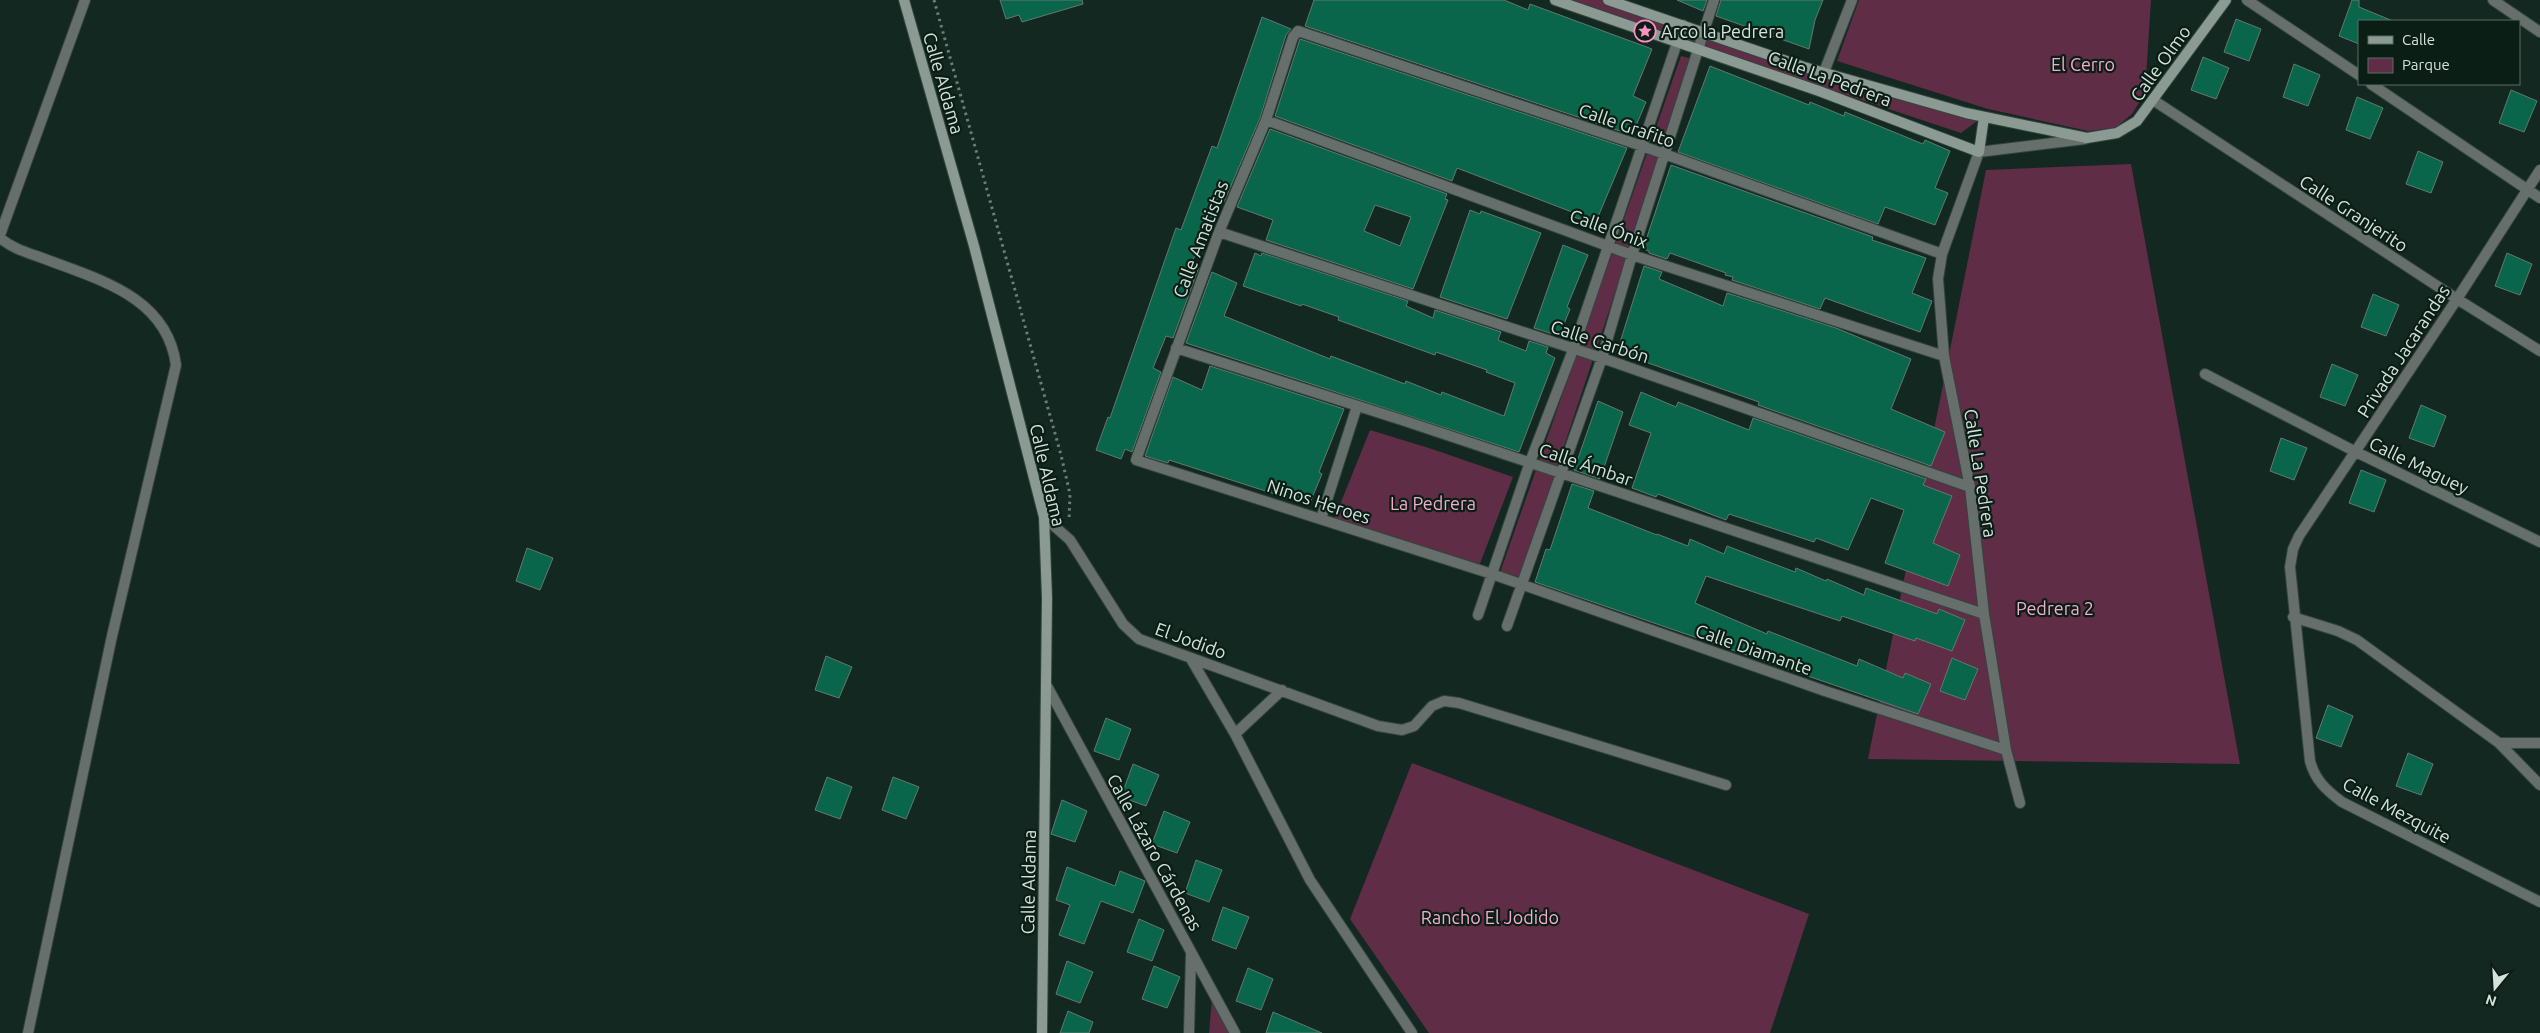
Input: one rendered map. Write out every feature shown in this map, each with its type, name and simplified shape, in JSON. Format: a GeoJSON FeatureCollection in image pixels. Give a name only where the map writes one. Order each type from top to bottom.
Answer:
{"type":"FeatureCollection","features":[{"type":"Feature","properties":{"kind":"main road","name":"Calle Aldama"},"geometry":{"type":"LineString","coordinates":[[904,0],[974,246],[1044,517],[1047,686],[1042,1033]]}},
{"type":"Feature","properties":{"kind":"main road","name":"Calle La Pedrera"},"geometry":{"type":"LineString","coordinates":[[1555,0],[1819,90],[1979,152],[1984,117],[1824,72],[1608,0]]}},
{"type":"Feature","properties":{"kind":"main road","name":"Calle Olmo"},"geometry":{"type":"LineString","coordinates":[[2087,138],[2117,133],[2137,121],[2226,0]]}},
{"type":"Feature","properties":{"kind":"main road"},"geometry":{"type":"LineString","coordinates":[[1984,117],[2087,138]]}},
{"type":"Feature","properties":{"kind":"street"},"geometry":{"type":"LineString","coordinates":[[28,1033],[112,636],[176,365],[174,348],[167,330],[146,308],[121,290],[15,248],[0,237],[85,0]]}},
{"type":"Feature","properties":{"kind":"street"},"geometry":{"type":"LineString","coordinates":[[1507,626],[1602,358],[1632,255],[1698,50],[1702,32],[1714,0]]}},
{"type":"Feature","properties":{"kind":"street"},"geometry":{"type":"LineString","coordinates":[[1824,72],[1852,0]]}},
{"type":"Feature","properties":{"kind":"street"},"geometry":{"type":"LineString","coordinates":[[2246,0],[2358,74]]}},
{"type":"Feature","properties":{"kind":"street"},"geometry":{"type":"LineString","coordinates":[[2493,0],[2540,32]]}},
{"type":"Feature","properties":{"kind":"street"},"geometry":{"type":"LineString","coordinates":[[1478,615],[1530,462],[1572,350],[1642,146],[1675,42],[1683,25]]}},
{"type":"Feature","properties":{"kind":"street","name":"Calle Amatistas"},"geometry":{"type":"LineString","coordinates":[[1136,460],[1219,232],[1266,120],[1293,37],[1298,32]]}},
{"type":"Feature","properties":{"kind":"street","name":"Calle Grafito"},"geometry":{"type":"LineString","coordinates":[[1298,32],[1642,146],[1942,254]]}},
{"type":"Feature","properties":{"kind":"street"},"geometry":{"type":"LineString","coordinates":[[2374,85],[2528,188],[2540,198]]}},
{"type":"Feature","properties":{"kind":"street","name":"Calle Granjerito"},"geometry":{"type":"LineString","coordinates":[[2153,100],[2457,300],[2540,351]]}},
{"type":"Feature","properties":{"kind":"street","name":"Calle Ónix"},"geometry":{"type":"LineString","coordinates":[[1266,120],[1632,255],[1944,356]]}},
{"type":"Feature","properties":{"kind":"street"},"geometry":{"type":"LineString","coordinates":[[1979,152],[2087,138]]}},
{"type":"Feature","properties":{"kind":"street","name":"Calle La Pedrera"},"geometry":{"type":"LineString","coordinates":[[1979,152],[1942,254],[1938,279],[1944,356],[1970,487],[1984,614],[2006,750],[2020,803]]}},
{"type":"Feature","properties":{"kind":"street","name":"Privada Jacarandas"},"geometry":{"type":"LineString","coordinates":[[2293,549],[2299,536],[2457,300],[2540,170]]}},
{"type":"Feature","properties":{"kind":"street","name":"Calle Carbón"},"geometry":{"type":"LineString","coordinates":[[1219,232],[1572,350],[1602,358],[1970,487]]}},
{"type":"Feature","properties":{"kind":"street","name":"Calle Ámbar"},"geometry":{"type":"LineString","coordinates":[[1176,348],[1530,462],[1561,474],[1984,614]]}},
{"type":"Feature","properties":{"kind":"street","name":"Calle Maguey"},"geometry":{"type":"LineString","coordinates":[[2205,374],[2356,452],[2540,542]]}},
{"type":"Feature","properties":{"kind":"street"},"geometry":{"type":"LineString","coordinates":[[1321,518],[1358,406]]}},
{"type":"Feature","properties":{"kind":"street","name":"Ninos Heroes"},"geometry":{"type":"LineString","coordinates":[[1136,460],[1492,574]]}},
{"type":"Feature","properties":{"kind":"street","name":"El Jodido"},"geometry":{"type":"LineString","coordinates":[[1044,517],[1070,540],[1123,624],[1139,639],[1378,726],[1402,730],[1414,726],[1432,706],[1444,701],[1459,703],[1726,785]]}},
{"type":"Feature","properties":{"kind":"street","name":"Calle Mezquite"},"geometry":{"type":"LineString","coordinates":[[2293,549],[2290,567],[2294,617],[2310,761],[2314,773],[2321,784],[2342,802],[2540,902]]}},
{"type":"Feature","properties":{"kind":"street","name":"Calle Diamante"},"geometry":{"type":"LineString","coordinates":[[1492,574],[1825,691],[2006,750]]}},
{"type":"Feature","properties":{"kind":"street"},"geometry":{"type":"LineString","coordinates":[[2294,617],[2338,631],[2357,640],[2499,744],[2540,785]]}},
{"type":"Feature","properties":{"kind":"street"},"geometry":{"type":"LineString","coordinates":[[1191,659],[1234,734],[1310,880],[1412,1033]]}},
{"type":"Feature","properties":{"kind":"street","name":"Calle Lázaro Cárdenas"},"geometry":{"type":"LineString","coordinates":[[1047,686],[1236,1033]]}},
{"type":"Feature","properties":{"kind":"street"},"geometry":{"type":"LineString","coordinates":[[1234,734],[1282,690]]}},
{"type":"Feature","properties":{"kind":"street"},"geometry":{"type":"LineString","coordinates":[[2499,744],[2540,743]]}},
{"type":"Feature","properties":{"kind":"street"},"geometry":{"type":"LineString","coordinates":[[1189,1033],[1191,952]]}},
{"type":"Feature","properties":{"kind":"path"},"geometry":{"type":"LineString","coordinates":[[934,0],[1061,455],[1070,494],[1068,513],[1070,540]]}},
{"type":"Feature","properties":{"kind":"green space"},"geometry":{"type":"Polygon","coordinates":[[[1560,0],[1607,0],[1977,121],[1961,133],[1560,0]]]}},
{"type":"Feature","properties":{"kind":"green space","name":"El Cerro"},"geometry":{"type":"Polygon","coordinates":[[[1859,0],[2151,0],[2145,93],[2132,114],[2115,128],[2088,131],[1988,109],[1837,61],[1859,0]]]}},
{"type":"Feature","properties":{"kind":"green space"},"geometry":{"type":"Polygon","coordinates":[[[1681,56],[1693,59],[1517,587],[1497,581],[1681,56]]]}},
{"type":"Feature","properties":{"kind":"green space","name":"Pedrera 2"},"geometry":{"type":"Polygon","coordinates":[[[2131,164],[2240,764],[1868,759],[1986,170],[2131,164]]]}},
{"type":"Feature","properties":{"kind":"green space","name":"La Pedrera"},"geometry":{"type":"Polygon","coordinates":[[[1370,430],[1513,477],[1476,574],[1333,522],[1370,430]]]}},
{"type":"Feature","properties":{"kind":"green space","name":"Rancho El Jodido"},"geometry":{"type":"Polygon","coordinates":[[[1412,763],[1809,914],[1770,1033],[1429,1033],[1350,919],[1412,763]]]}},
{"type":"Feature","properties":{"kind":"green space"},"geometry":{"type":"Polygon","coordinates":[[[1212,999],[1229,1033],[1209,1033],[1212,999]]]}},
{"type":"Feature","properties":{"kind":"building"},"geometry":{"type":"Polygon","coordinates":[[[1000,0],[1082,0],[1083,4],[1022,22],[1019,15],[1006,19],[1000,0]]]}},
{"type":"Feature","properties":{"kind":"building"},"geometry":{"type":"Polygon","coordinates":[[[1314,0],[1504,0],[1528,10],[1530,4],[1652,49],[1633,96],[1646,102],[1632,135],[1305,26],[1314,0]]]}},
{"type":"Feature","properties":{"kind":"building"},"geometry":{"type":"Polygon","coordinates":[[[1677,0],[1707,0],[1703,11],[1677,0]]]}},
{"type":"Feature","properties":{"kind":"building"},"geometry":{"type":"Polygon","coordinates":[[[1721,0],[1823,0],[1815,20],[1809,49],[1716,16],[1721,0]]]}},
{"type":"Feature","properties":{"kind":"building"},"geometry":{"type":"Polygon","coordinates":[[[2352,0],[2359,0],[2359,7],[2391,20],[2358,20],[2358,44],[2339,36],[2352,0]]]}},
{"type":"Feature","properties":{"kind":"building"},"geometry":{"type":"Polygon","coordinates":[[[1262,17],[1291,29],[1286,35],[1260,118],[1224,202],[1220,201],[1191,264],[1199,267],[1173,338],[1166,336],[1153,368],[1161,372],[1132,452],[1125,449],[1121,459],[1096,450],[1108,417],[1110,418],[1176,228],[1181,230],[1212,146],[1217,148],[1262,17]]]}},
{"type":"Feature","properties":{"kind":"building"},"geometry":{"type":"Polygon","coordinates":[[[2236,19],[2261,29],[2249,61],[2224,52],[2236,19]]]}},
{"type":"Feature","properties":{"kind":"building"},"geometry":{"type":"Polygon","coordinates":[[[1300,39],[1627,148],[1595,224],[1571,216],[1572,212],[1457,168],[1452,181],[1275,116],[1300,39]]]}},
{"type":"Feature","properties":{"kind":"building"},"geometry":{"type":"Polygon","coordinates":[[[2203,57],[2229,68],[2216,99],[2191,90],[2203,57]]]}},
{"type":"Feature","properties":{"kind":"building"},"geometry":{"type":"Polygon","coordinates":[[[2294,64],[2320,75],[2308,106],[2283,97],[2294,64]]]}},
{"type":"Feature","properties":{"kind":"building"},"geometry":{"type":"Polygon","coordinates":[[[1710,66],[1809,105],[1810,102],[1844,116],[1845,112],[1923,144],[1925,140],[1950,151],[1935,188],[1948,193],[1935,225],[1885,207],[1878,224],[1678,152],[1710,66]]]}},
{"type":"Feature","properties":{"kind":"building"},"geometry":{"type":"Polygon","coordinates":[[[2511,90],[2537,101],[2524,132],[2499,123],[2511,90]]]}},
{"type":"Feature","properties":{"kind":"building"},"geometry":{"type":"Polygon","coordinates":[[[2357,97],[2383,108],[2370,139],[2346,130],[2357,97]]]}},
{"type":"Feature","properties":{"kind":"building"},"geometry":{"type":"Polygon","coordinates":[[[1270,129],[1447,194],[1445,199],[1448,200],[1413,289],[1266,240],[1273,220],[1237,207],[1270,129]],[[1375,205],[1364,231],[1400,246],[1411,217],[1375,205]]]}},
{"type":"Feature","properties":{"kind":"building"},"geometry":{"type":"Polygon","coordinates":[[[2418,151],[2443,162],[2431,193],[2406,184],[2418,151]]]}},
{"type":"Feature","properties":{"kind":"building"},"geometry":{"type":"Polygon","coordinates":[[[1671,165],[1873,237],[1872,240],[1926,258],[1912,293],[1932,301],[1920,332],[1825,298],[1820,309],[1732,280],[1733,277],[1725,275],[1726,273],[1670,253],[1667,259],[1643,249],[1671,165]]]}},
{"type":"Feature","properties":{"kind":"building"},"geometry":{"type":"Polygon","coordinates":[[[1470,210],[1480,214],[1481,211],[1541,233],[1507,319],[1440,297],[1470,210]]]}},
{"type":"Feature","properties":{"kind":"building"},"geometry":{"type":"Polygon","coordinates":[[[1563,245],[1588,255],[1567,307],[1570,309],[1560,334],[1554,332],[1553,334],[1534,328],[1563,245]]]}},
{"type":"Feature","properties":{"kind":"building"},"geometry":{"type":"Polygon","coordinates":[[[1255,253],[1261,256],[1262,253],[1408,301],[1406,306],[1433,318],[1435,310],[1501,332],[1498,340],[1526,351],[1529,341],[1548,347],[1546,353],[1555,358],[1519,452],[1186,343],[1212,272],[1237,283],[1224,316],[1330,359],[1331,356],[1405,384],[1406,381],[1441,395],[1442,392],[1504,416],[1515,383],[1486,372],[1487,370],[1436,352],[1435,355],[1338,320],[1339,317],[1243,286],[1255,253]]]}},
{"type":"Feature","properties":{"kind":"building"},"geometry":{"type":"Polygon","coordinates":[[[2507,253],[2532,264],[2520,295],[2495,286],[2507,253]]]}},
{"type":"Feature","properties":{"kind":"building"},"geometry":{"type":"Polygon","coordinates":[[[1644,266],[1662,272],[1659,279],[1723,306],[1727,293],[1836,328],[1911,359],[1891,409],[1945,432],[1931,466],[1758,405],[1759,402],[1617,352],[1644,266]]]}},
{"type":"Feature","properties":{"kind":"building"},"geometry":{"type":"Polygon","coordinates":[[[2373,294],[2399,305],[2386,336],[2361,327],[2373,294]]]}},
{"type":"Feature","properties":{"kind":"building"},"geometry":{"type":"Polygon","coordinates":[[[2332,364],[2358,375],[2345,406],[2320,397],[2332,364]]]}},
{"type":"Feature","properties":{"kind":"building"},"geometry":{"type":"Polygon","coordinates":[[[1210,366],[1344,409],[1319,472],[1322,474],[1309,505],[1169,460],[1168,463],[1145,456],[1173,377],[1202,390],[1210,366]]]}},
{"type":"Feature","properties":{"kind":"building"},"geometry":{"type":"Polygon","coordinates":[[[1641,392],[1676,407],[1678,402],[1749,430],[1753,418],[1926,479],[1923,485],[1952,496],[1933,543],[1960,555],[1948,586],[1885,563],[1904,510],[1871,498],[1848,550],[1816,538],[1814,542],[1729,514],[1726,520],[1658,494],[1656,497],[1632,488],[1651,433],[1629,425],[1641,392]]]}},
{"type":"Feature","properties":{"kind":"building"},"geometry":{"type":"Polygon","coordinates":[[[1598,401],[1623,412],[1600,479],[1574,470],[1598,401]]]}},
{"type":"Feature","properties":{"kind":"building"},"geometry":{"type":"Polygon","coordinates":[[[2421,405],[2446,416],[2434,447],[2409,438],[2421,405]]]}},
{"type":"Feature","properties":{"kind":"building"},"geometry":{"type":"Polygon","coordinates":[[[2281,438],[2307,448],[2294,480],[2270,471],[2281,438]]]}},
{"type":"Feature","properties":{"kind":"building"},"geometry":{"type":"Polygon","coordinates":[[[2361,470],[2386,480],[2374,512],[2349,503],[2361,470]]]}},
{"type":"Feature","properties":{"kind":"building"},"geometry":{"type":"Polygon","coordinates":[[[1572,484],[1594,491],[1588,508],[1688,546],[1690,539],[1724,554],[1727,546],[1795,572],[1796,568],[1826,581],[1827,579],[1864,595],[1866,588],[1937,614],[1939,609],[1965,620],[1952,651],[1916,638],[1915,641],[1842,616],[1840,621],[1706,576],[1695,603],[1767,634],[1768,631],[1857,666],[1859,659],[1903,678],[1905,673],[1931,684],[1918,714],[1535,582],[1546,549],[1550,550],[1572,484]]]}},
{"type":"Feature","properties":{"kind":"building"},"geometry":{"type":"Polygon","coordinates":[[[527,548],[553,558],[540,590],[516,581],[527,548]]]}},
{"type":"Feature","properties":{"kind":"building"},"geometry":{"type":"Polygon","coordinates":[[[826,656],[852,667],[839,698],[815,690],[826,656]]]}},
{"type":"Feature","properties":{"kind":"building"},"geometry":{"type":"Polygon","coordinates":[[[1952,658],[1978,669],[1965,700],[1940,691],[1952,658]]]}},
{"type":"Feature","properties":{"kind":"building"},"geometry":{"type":"Polygon","coordinates":[[[2328,705],[2353,716],[2341,747],[2316,738],[2328,705]]]}},
{"type":"Feature","properties":{"kind":"building"},"geometry":{"type":"Polygon","coordinates":[[[1106,718],[1131,729],[1119,760],[1094,751],[1106,718]]]}},
{"type":"Feature","properties":{"kind":"building"},"geometry":{"type":"Polygon","coordinates":[[[2408,753],[2433,764],[2421,795],[2396,786],[2408,753]]]}},
{"type":"Feature","properties":{"kind":"building"},"geometry":{"type":"Polygon","coordinates":[[[1133,764],[1159,775],[1146,806],[1121,797],[1133,764]]]}},
{"type":"Feature","properties":{"kind":"building"},"geometry":{"type":"Polygon","coordinates":[[[827,777],[852,787],[840,819],[815,810],[827,777]]]}},
{"type":"Feature","properties":{"kind":"building"},"geometry":{"type":"Polygon","coordinates":[[[893,777],[919,787],[906,819],[882,810],[893,777]]]}},
{"type":"Feature","properties":{"kind":"building"},"geometry":{"type":"Polygon","coordinates":[[[1062,800],[1087,811],[1075,842],[1051,834],[1062,800]]]}},
{"type":"Feature","properties":{"kind":"building"},"geometry":{"type":"Polygon","coordinates":[[[1164,811],[1190,822],[1177,853],[1152,844],[1164,811]]]}},
{"type":"Feature","properties":{"kind":"building"},"geometry":{"type":"Polygon","coordinates":[[[1196,860],[1222,870],[1209,902],[1185,893],[1196,860]]]}},
{"type":"Feature","properties":{"kind":"building"},"geometry":{"type":"Polygon","coordinates":[[[1067,867],[1115,886],[1120,871],[1145,881],[1133,913],[1101,901],[1084,944],[1059,935],[1070,905],[1056,900],[1067,867]]]}},
{"type":"Feature","properties":{"kind":"building"},"geometry":{"type":"Polygon","coordinates":[[[1223,907],[1249,917],[1236,949],[1212,940],[1223,907]]]}},
{"type":"Feature","properties":{"kind":"building"},"geometry":{"type":"Polygon","coordinates":[[[1139,919],[1164,930],[1152,961],[1127,952],[1139,919]]]}},
{"type":"Feature","properties":{"kind":"building"},"geometry":{"type":"Polygon","coordinates":[[[1067,961],[1093,972],[1080,1003],[1056,994],[1067,961]]]}},
{"type":"Feature","properties":{"kind":"building"},"geometry":{"type":"Polygon","coordinates":[[[1154,966],[1180,977],[1167,1008],[1142,999],[1154,966]]]}},
{"type":"Feature","properties":{"kind":"building"},"geometry":{"type":"Polygon","coordinates":[[[1248,968],[1273,979],[1261,1010],[1236,1001],[1248,968]]]}},
{"type":"Feature","properties":{"kind":"building"},"geometry":{"type":"Polygon","coordinates":[[[1068,1011],[1093,1022],[1089,1033],[1060,1033],[1068,1011]]]}},
{"type":"Feature","properties":{"kind":"building"},"geometry":{"type":"Polygon","coordinates":[[[1273,1012],[1322,1033],[1266,1033],[1273,1012]]]}},
{"type":"Feature","properties":{"kind":"place","name":"Arco la Pedrera"},"geometry":{"type":"Point","coordinates":[1645,31]}}]}
